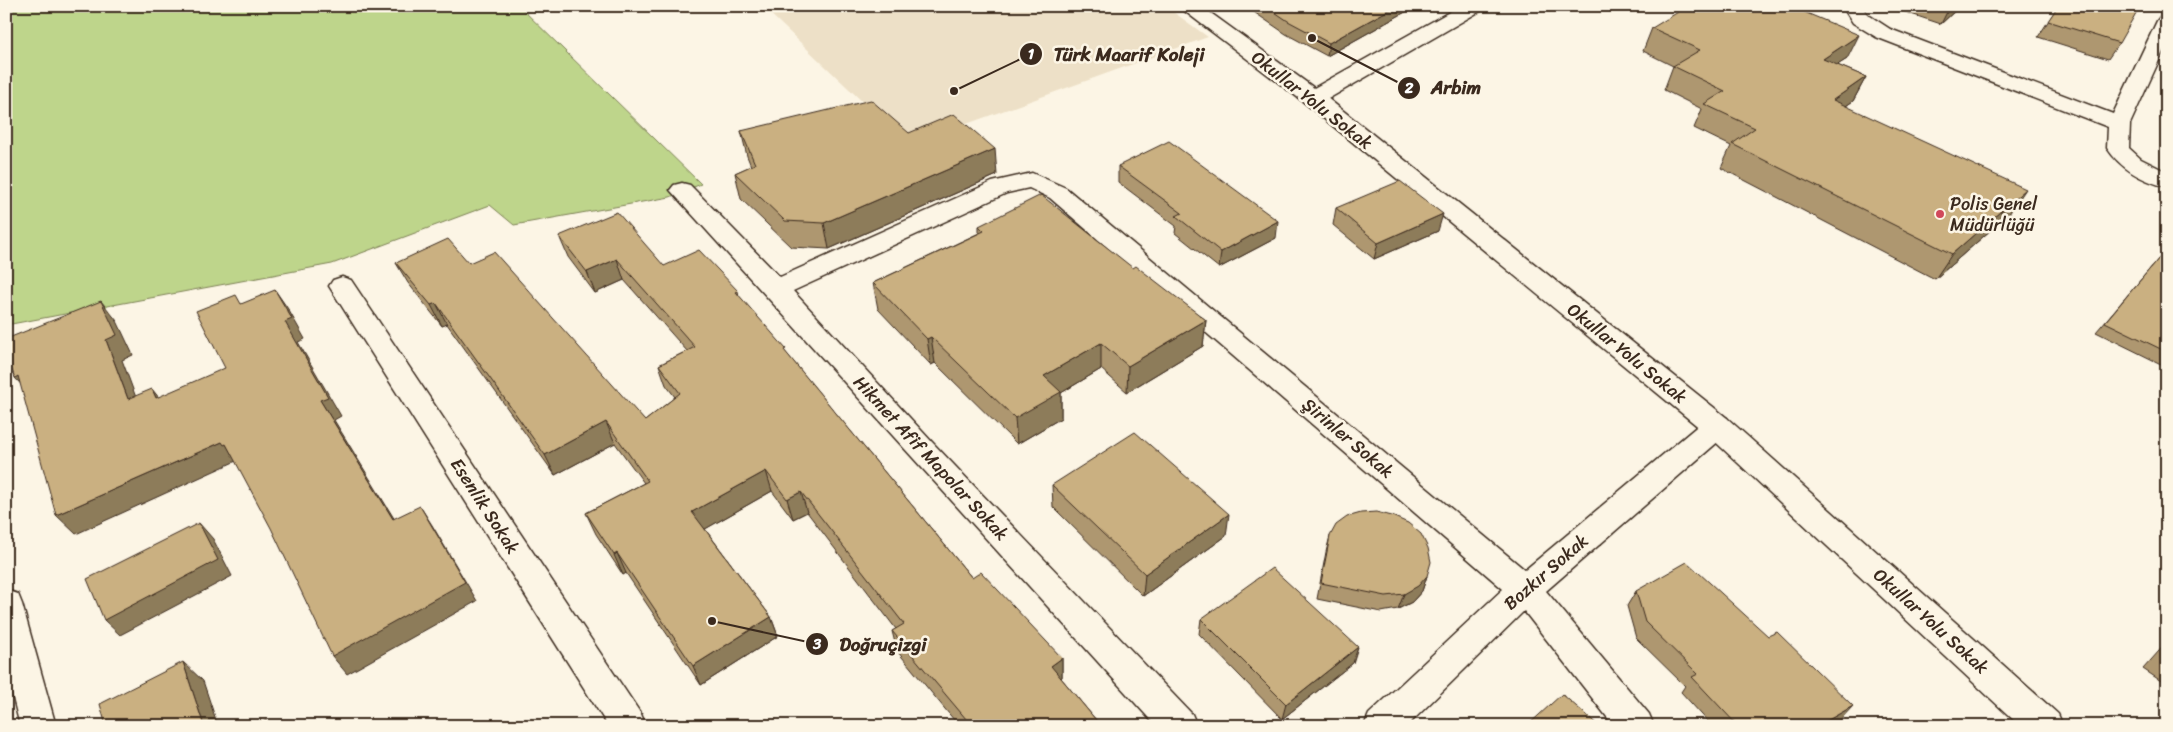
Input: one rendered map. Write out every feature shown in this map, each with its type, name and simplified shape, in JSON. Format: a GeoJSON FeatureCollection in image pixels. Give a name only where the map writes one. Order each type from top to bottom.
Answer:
{"type":"FeatureCollection","features":[{"type":"Feature","properties":{"kind":"street","name":"Okullar Yolu Sokak"},"geometry":{"type":"LineString","coordinates":[[1188,6],[1313,98],[1718,426],[2045,726]]}},
{"type":"Feature","properties":{"kind":"street"},"geometry":{"type":"LineString","coordinates":[[1313,98],[1475,6]]}},
{"type":"Feature","properties":{"kind":"street"},"geometry":{"type":"LineString","coordinates":[[1852,9],[1860,18],[1883,33],[2119,124]]}},
{"type":"Feature","properties":{"kind":"street"},"geometry":{"type":"LineString","coordinates":[[2167,21],[2161,47],[2119,124],[2118,148],[2122,154],[2140,168],[2167,180]]}},
{"type":"Feature","properties":{"kind":"street","name":"Şirinler Sokak"},"geometry":{"type":"LineString","coordinates":[[776,289],[1000,187],[1032,180],[1058,193],[1525,589],[1636,726]]}},
{"type":"Feature","properties":{"kind":"street","name":"Hikmet Afif Mapolar Sokak"},"geometry":{"type":"LineString","coordinates":[[682,190],[776,289],[922,450],[1179,726]]}},
{"type":"Feature","properties":{"kind":"street","name":"Esenlik Sokak"},"geometry":{"type":"LineString","coordinates":[[342,286],[618,723]]}},
{"type":"Feature","properties":{"kind":"street","name":"Bozkır Sokak"},"geometry":{"type":"LineString","coordinates":[[1382,726],[1525,589],[1718,426]]}},
{"type":"Feature","properties":{"kind":"street"},"geometry":{"type":"LineString","coordinates":[[6,604],[38,726]]}},
{"type":"Feature","properties":{"kind":"shaded area"},"geometry":{"type":"Polygon","coordinates":[[[762,6],[1165,6],[1208,37],[908,145],[762,6]]]}},
{"type":"Feature","properties":{"kind":"green space"},"geometry":{"type":"Polygon","coordinates":[[[6,6],[519,6],[701,184],[670,197],[514,225],[490,205],[332,264],[6,325],[6,6]]]}},
{"type":"Feature","properties":{"kind":"building"},"geometry":{"type":"Polygon","coordinates":[[[1266,6],[1396,6],[1329,43],[1288,21],[1266,6]]]}},
{"type":"Feature","properties":{"kind":"building"},"geometry":{"type":"Polygon","coordinates":[[[1688,6],[1790,6],[1859,35],[1823,59],[1866,77],[1833,100],[2026,189],[1952,254],[1732,144],[1755,128],[1704,104],[1725,91],[1673,66],[1700,50],[1652,28],[1688,6]]]}},
{"type":"Feature","properties":{"kind":"building"},"geometry":{"type":"Polygon","coordinates":[[[1936,6],[1953,6],[1948,10],[1936,6]]]}},
{"type":"Feature","properties":{"kind":"building"},"geometry":{"type":"Polygon","coordinates":[[[2058,6],[2140,6],[2119,43],[2048,21],[2058,6]]]}},
{"type":"Feature","properties":{"kind":"building"},"geometry":{"type":"Polygon","coordinates":[[[871,100],[909,133],[954,114],[995,149],[824,223],[785,221],[735,173],[755,164],[741,131],[871,100]]]}},
{"type":"Feature","properties":{"kind":"building"},"geometry":{"type":"Polygon","coordinates":[[[1169,141],[1278,221],[1221,252],[1176,216],[1182,213],[1118,166],[1169,141]]]}},
{"type":"Feature","properties":{"kind":"building"},"geometry":{"type":"Polygon","coordinates":[[[1400,181],[1443,214],[1378,243],[1336,208],[1400,181]]]}},
{"type":"Feature","properties":{"kind":"building"},"geometry":{"type":"Polygon","coordinates":[[[1041,195],[1133,268],[1136,266],[1206,320],[1128,366],[1101,343],[1044,376],[1061,392],[1015,418],[931,337],[927,339],[873,283],[984,231],[979,226],[1041,195]]]}},
{"type":"Feature","properties":{"kind":"building"},"geometry":{"type":"Polygon","coordinates":[[[617,212],[664,266],[699,250],[738,291],[736,292],[786,349],[784,350],[972,578],[981,572],[1062,658],[1051,666],[1101,726],[972,726],[892,631],[904,624],[801,492],[787,499],[766,471],[692,512],[771,617],[693,666],[617,553],[614,555],[586,513],[648,481],[606,422],[545,455],[436,303],[431,305],[396,263],[448,239],[469,263],[494,252],[645,421],[680,393],[659,365],[695,347],[617,259],[587,272],[559,236],[617,212]]]}},
{"type":"Feature","properties":{"kind":"building"},"geometry":{"type":"Polygon","coordinates":[[[2160,257],[2167,260],[2167,352],[2105,322],[2160,257]]]}},
{"type":"Feature","properties":{"kind":"building"},"geometry":{"type":"Polygon","coordinates":[[[275,290],[292,319],[285,322],[328,397],[320,400],[393,519],[420,506],[465,582],[332,656],[271,528],[226,444],[224,445],[222,442],[56,515],[18,376],[15,378],[6,355],[6,339],[101,301],[117,335],[106,340],[128,399],[152,389],[156,398],[225,368],[196,311],[236,295],[241,304],[275,290]]]}},
{"type":"Feature","properties":{"kind":"building"},"geometry":{"type":"Polygon","coordinates":[[[1135,432],[1229,514],[1145,574],[1052,485],[1135,432]]]}},
{"type":"Feature","properties":{"kind":"building"},"geometry":{"type":"Polygon","coordinates":[[[1376,512],[1408,523],[1421,534],[1428,548],[1431,562],[1427,576],[1418,586],[1404,594],[1386,596],[1321,583],[1330,536],[1336,525],[1347,517],[1361,513],[1376,512]]]}},
{"type":"Feature","properties":{"kind":"building"},"geometry":{"type":"Polygon","coordinates":[[[199,523],[218,560],[104,620],[87,579],[199,523]]]}},
{"type":"Feature","properties":{"kind":"building"},"geometry":{"type":"Polygon","coordinates":[[[1687,562],[1768,636],[1777,632],[1853,706],[1823,723],[1826,726],[1738,726],[1692,677],[1698,674],[1645,622],[1636,591],[1687,562]]]}},
{"type":"Feature","properties":{"kind":"building"},"geometry":{"type":"Polygon","coordinates":[[[1272,568],[1358,647],[1286,704],[1201,619],[1272,568]]]}},
{"type":"Feature","properties":{"kind":"building"},"geometry":{"type":"Polygon","coordinates":[[[183,662],[204,726],[106,726],[100,704],[183,662]]]}},
{"type":"Feature","properties":{"kind":"building"},"geometry":{"type":"Polygon","coordinates":[[[1562,694],[1599,726],[1527,726],[1562,694]]]}},
{"type":"Feature","properties":{"kind":"building"},"geometry":{"type":"Polygon","coordinates":[[[266,720],[269,726],[256,726],[266,720]]]}},
{"type":"Feature","properties":{"kind":"place","name":"Arbim"},"geometry":{"type":"Point","coordinates":[1312,38]}},
{"type":"Feature","properties":{"kind":"place","name":"Türk Maarif Koleji"},"geometry":{"type":"Point","coordinates":[954,91]}},
{"type":"Feature","properties":{"kind":"place","name":"Polis Genel Müdürlüğü"},"geometry":{"type":"Point","coordinates":[1940,214]}},
{"type":"Feature","properties":{"kind":"place","name":"Doğruçizgi"},"geometry":{"type":"Point","coordinates":[712,621]}}]}
